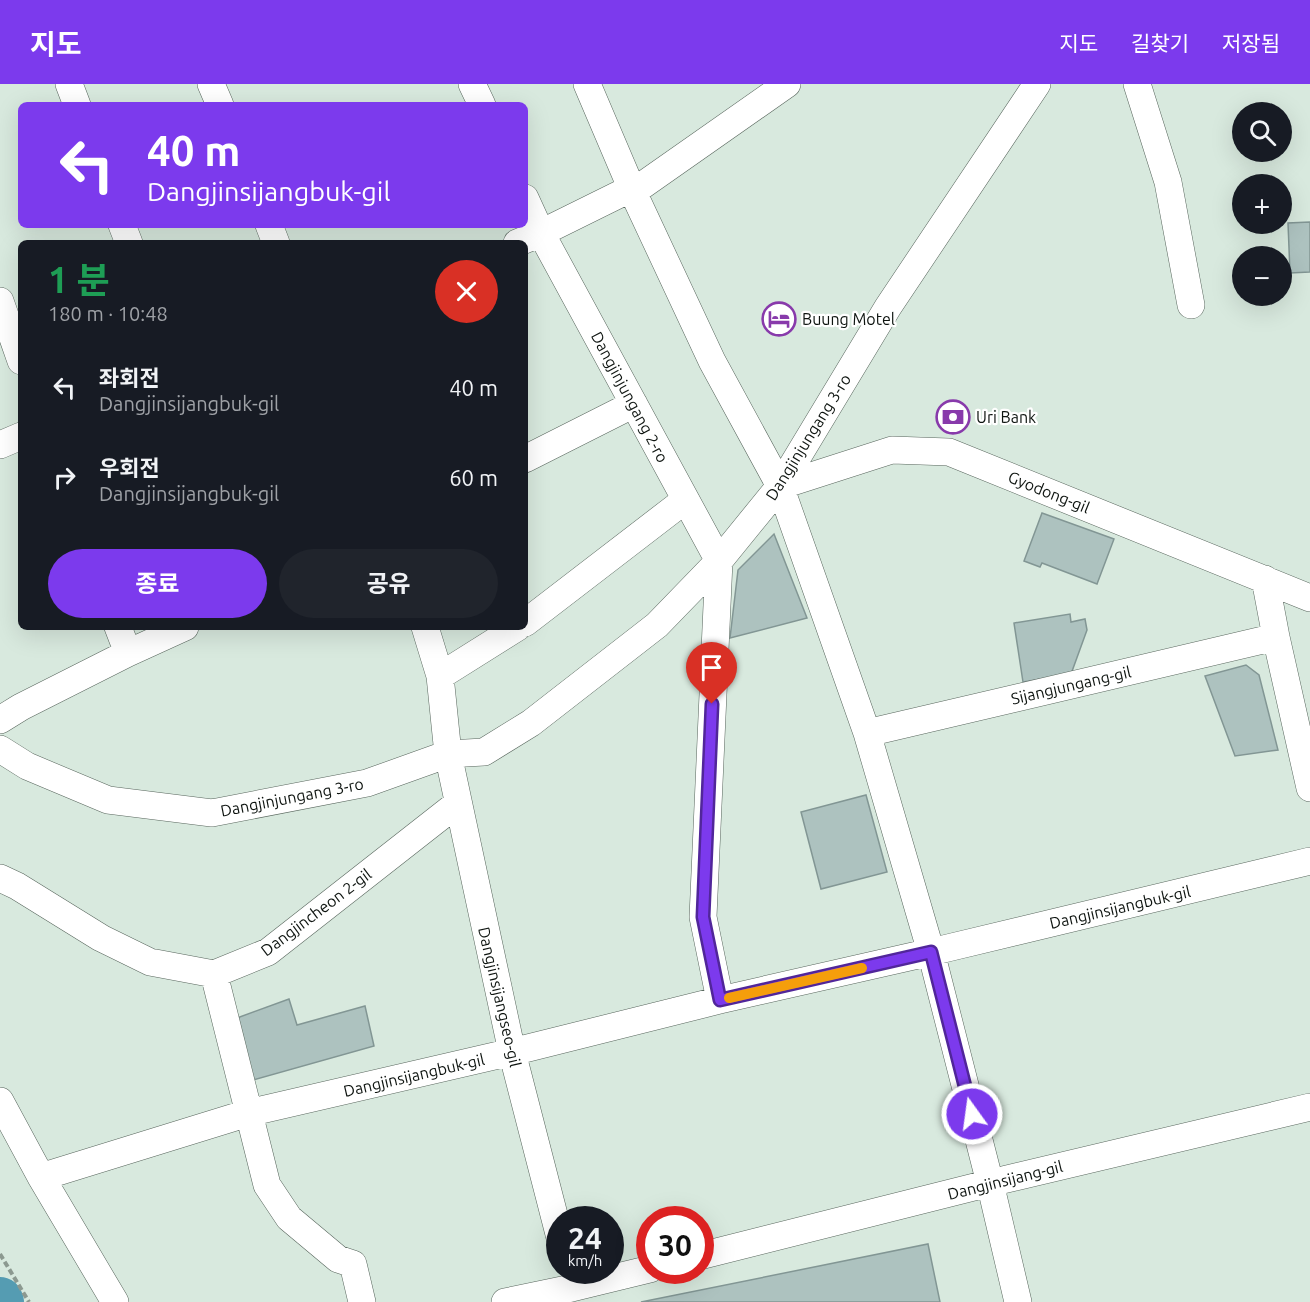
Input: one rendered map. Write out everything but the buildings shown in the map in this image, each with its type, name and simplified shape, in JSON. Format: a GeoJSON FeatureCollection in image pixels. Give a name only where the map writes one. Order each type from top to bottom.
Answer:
{"type":"FeatureCollection","features":[{"type":"Feature","properties":{"kind":"street"},"geometry":{"type":"LineString","coordinates":[[69,84],[76,102]]}},
{"type":"Feature","properties":{"kind":"street"},"geometry":{"type":"LineString","coordinates":[[211,84],[219,102]]}},
{"type":"Feature","properties":{"kind":"street"},"geometry":{"type":"LineString","coordinates":[[472,84],[481,102]]}},
{"type":"Feature","properties":{"kind":"street"},"geometry":{"type":"LineString","coordinates":[[587,84],[633,192],[712,361],[780,486],[867,733],[931,952],[1018,1302]]}},
{"type":"Feature","properties":{"kind":"street"},"geometry":{"type":"LineString","coordinates":[[529,238],[626,191],[633,192],[787,84]]}},
{"type":"Feature","properties":{"kind":"street","name":"Dangjinjungang 3-ro"},"geometry":{"type":"LineString","coordinates":[[0,749],[27,766],[108,800],[212,813],[367,783],[448,754],[484,752],[531,723],[657,624],[719,561],[780,486],[888,308],[1037,84]]}},
{"type":"Feature","properties":{"kind":"street"},"geometry":{"type":"LineString","coordinates":[[1137,84],[1168,182],[1191,305]]}},
{"type":"Feature","properties":{"kind":"street","name":"Dangjinjungang 2-ro"},"geometry":{"type":"LineString","coordinates":[[529,238],[634,404],[719,561]]}},
{"type":"Feature","properties":{"kind":"street"},"geometry":{"type":"LineString","coordinates":[[0,301],[18,352]]}},
{"type":"Feature","properties":{"kind":"street"},"geometry":{"type":"LineString","coordinates":[[528,457],[634,404]]}},
{"type":"Feature","properties":{"kind":"street"},"geometry":{"type":"LineString","coordinates":[[0,445],[18,437]]}},
{"type":"Feature","properties":{"kind":"street","name":"Gyodong-gil"},"geometry":{"type":"LineString","coordinates":[[780,486],[892,450],[949,452],[1310,598]]}},
{"type":"Feature","properties":{"kind":"street"},"geometry":{"type":"LineString","coordinates":[[528,621],[685,500]]}},
{"type":"Feature","properties":{"kind":"street"},"geometry":{"type":"LineString","coordinates":[[719,561],[703,917],[720,1000]]}},
{"type":"Feature","properties":{"kind":"street"},"geometry":{"type":"LineString","coordinates":[[1265,579],[1310,788]]}},
{"type":"Feature","properties":{"kind":"street"},"geometry":{"type":"LineString","coordinates":[[119,630],[128,653]]}},
{"type":"Feature","properties":{"kind":"street"},"geometry":{"type":"LineString","coordinates":[[0,720],[128,653],[178,630]]}},
{"type":"Feature","properties":{"kind":"street"},"geometry":{"type":"LineString","coordinates":[[426,630],[440,676],[448,754]]}},
{"type":"Feature","properties":{"kind":"street"},"geometry":{"type":"LineString","coordinates":[[440,676],[513,630]]}},
{"type":"Feature","properties":{"kind":"street","name":"Sijangjungang-gil"},"geometry":{"type":"LineString","coordinates":[[867,733],[1276,637]]}},
{"type":"Feature","properties":{"kind":"street","name":"Dangjinsijangseo-gil"},"geometry":{"type":"LineString","coordinates":[[448,754],[512,1052],[552,1206]]}},
{"type":"Feature","properties":{"kind":"street","name":"Dangjincheon 2-gil"},"geometry":{"type":"LineString","coordinates":[[214,974],[268,952],[458,804]]}},
{"type":"Feature","properties":{"kind":"street","name":"Dangjinsijangbuk-gil"},"geometry":{"type":"LineString","coordinates":[[42,1178],[248,1113],[1310,861]]}},
{"type":"Feature","properties":{"kind":"street"},"geometry":{"type":"LineString","coordinates":[[0,878],[17,886],[101,938],[150,962],[214,974],[267,1185],[289,1218],[338,1259],[353,1264],[362,1302]]}},
{"type":"Feature","properties":{"kind":"street"},"geometry":{"type":"LineString","coordinates":[[0,1101],[115,1302]]}},
{"type":"Feature","properties":{"kind":"street","name":"Dangjinsijang-gil"},"geometry":{"type":"LineString","coordinates":[[714,1253],[1310,1107]]}},
{"type":"Feature","properties":{"kind":"street"},"geometry":{"type":"LineString","coordinates":[[506,1302],[636,1272]]}},
{"type":"Feature","properties":{"kind":"path"},"geometry":{"type":"LineString","coordinates":[[0,1254],[29,1302]]}},
{"type":"Feature","properties":{"kind":"slow traffic"},"geometry":{"type":"LineString","coordinates":[[729,998],[862,968]]}},
{"type":"Feature","properties":{"kind":"place","name":"Buung Motel"},"geometry":{"type":"Point","coordinates":[779,319]}},
{"type":"Feature","properties":{"kind":"place","name":"Uri Bank"},"geometry":{"type":"Point","coordinates":[953,417]}},
{"type":"Feature","properties":{"kind":"route"},"geometry":{"type":"LineString","coordinates":[[712,704],[703,917],[720,1000],[931,952],[972,1114]]}}]}
